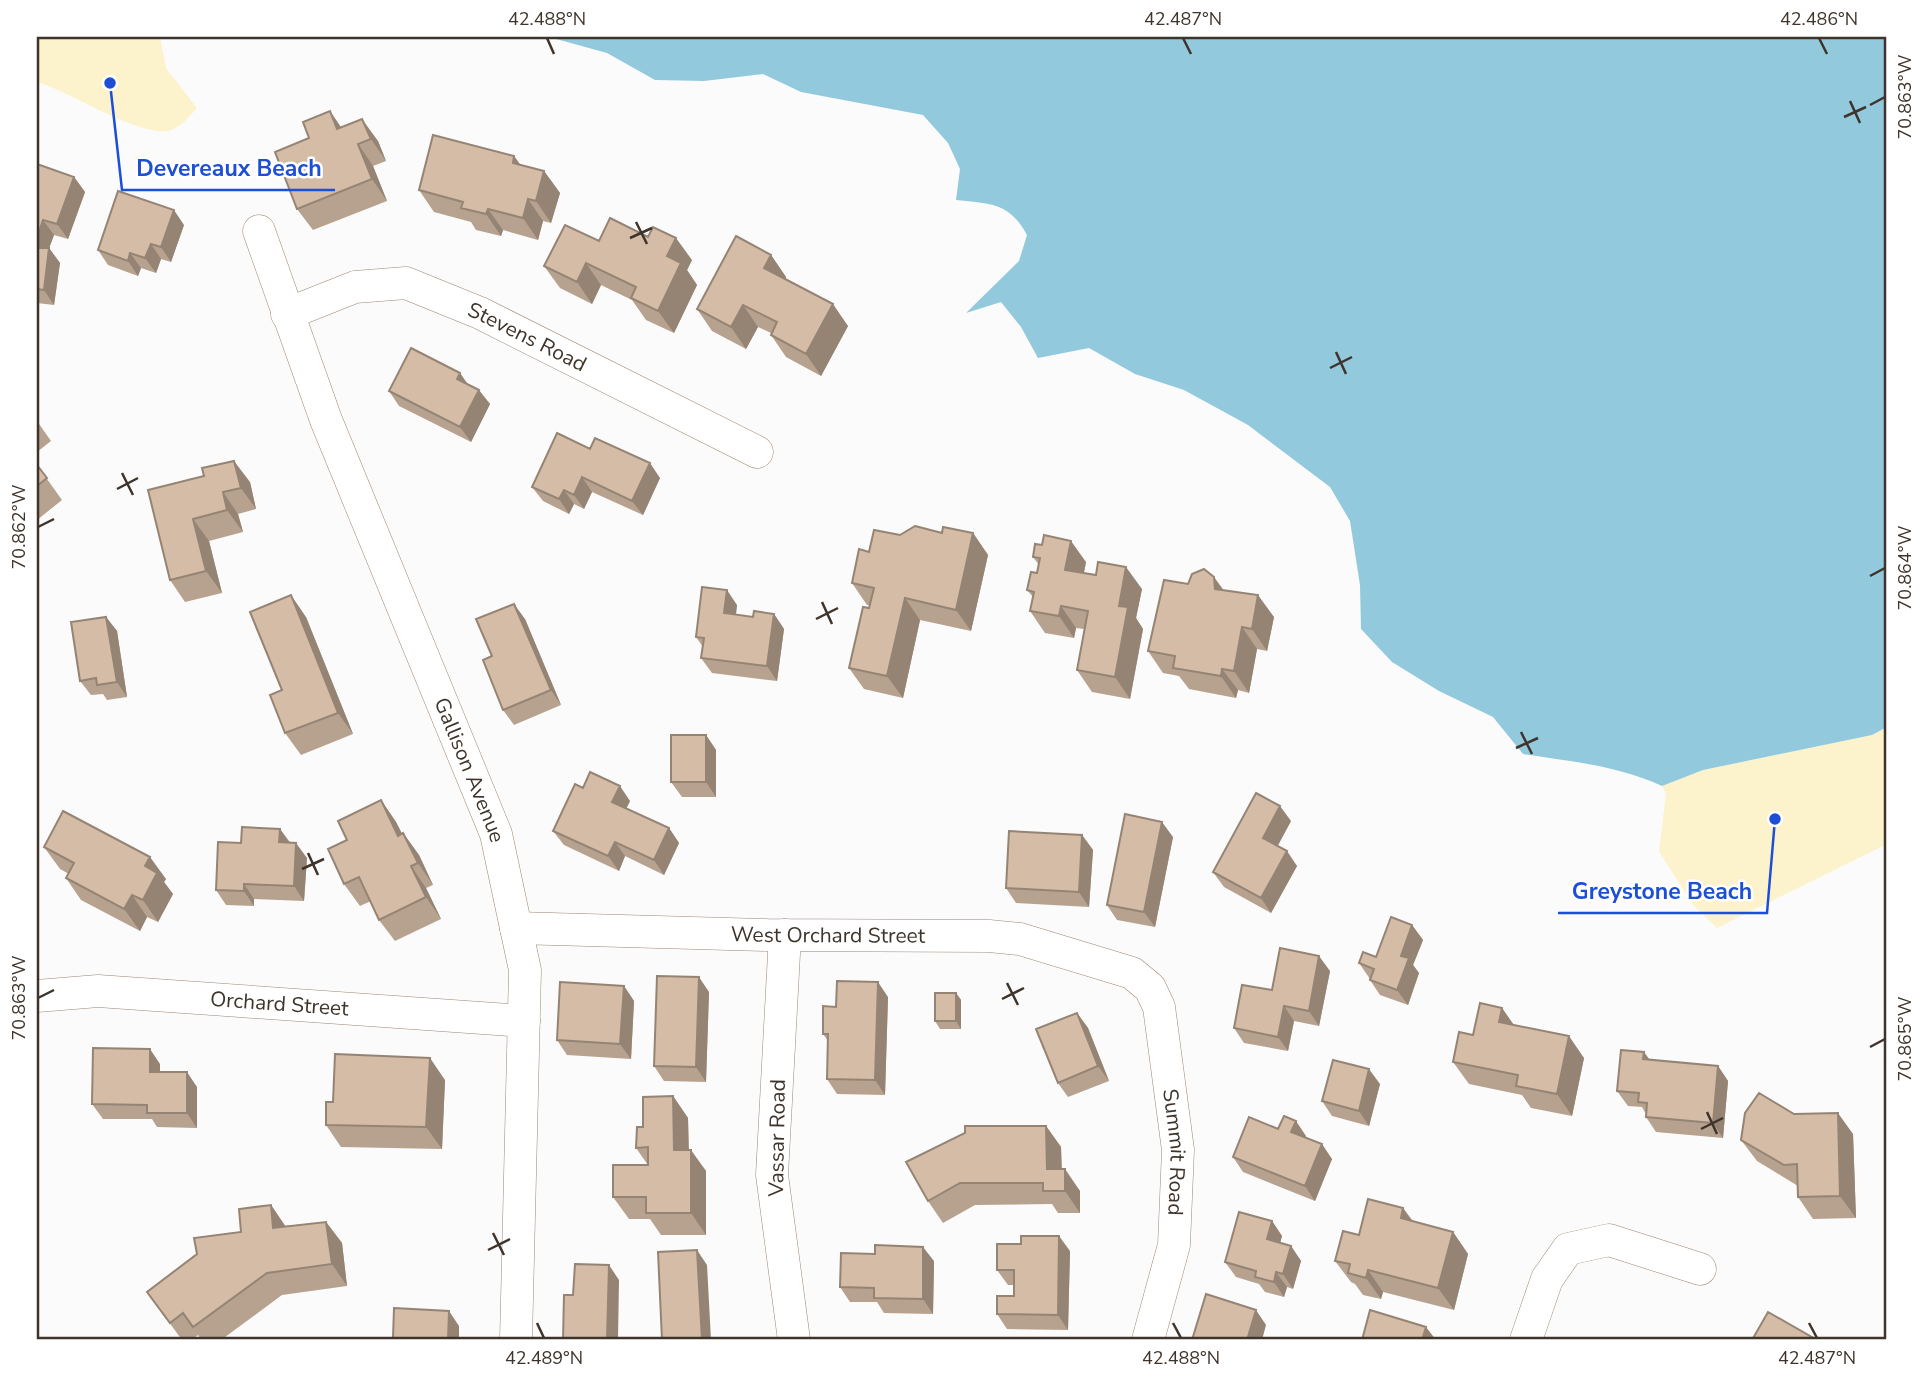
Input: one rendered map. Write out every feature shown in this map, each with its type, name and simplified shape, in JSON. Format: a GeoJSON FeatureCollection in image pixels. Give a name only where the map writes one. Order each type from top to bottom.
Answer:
{"type":"FeatureCollection","features":[{"type":"Feature","properties":{"kind":"street","name":"Gallison Avenue"},"geometry":{"type":"LineString","coordinates":[[259,231],[326,420],[496,834],[525,970],[516,1340]]}},
{"type":"Feature","properties":{"kind":"street","name":"Stevens Road"},"geometry":{"type":"LineString","coordinates":[[287,314],[355,287],[406,283],[480,313],[757,452]]}},
{"type":"Feature","properties":{"kind":"street","name":"West Orchard Street"},"geometry":{"type":"LineString","coordinates":[[516,928],[785,935],[989,936],[1020,939],[1132,973]]}},
{"type":"Feature","properties":{"kind":"street","name":"Vassar Road"},"geometry":{"type":"LineString","coordinates":[[785,935],[772,1175],[794,1340]]}},
{"type":"Feature","properties":{"kind":"street","name":"Summit Road"},"geometry":{"type":"LineString","coordinates":[[1132,973],[1150,988],[1159,1007],[1178,1150],[1174,1245],[1148,1340]]}},
{"type":"Feature","properties":{"kind":"street","name":"Orchard Street"},"geometry":{"type":"LineString","coordinates":[[37,996],[98,991],[524,1021]]}},
{"type":"Feature","properties":{"kind":"street"},"geometry":{"type":"LineString","coordinates":[[1526,1340],[1547,1279],[1568,1249],[1609,1240],[1700,1269]]}},
{"type":"Feature","properties":{"kind":"sand"},"geometry":{"type":"Polygon","coordinates":[[[37,37],[160,37],[166,68],[197,108],[180,125],[168,131],[155,131],[121,120],[37,82],[37,37]]]}},
{"type":"Feature","properties":{"kind":"sand"},"geometry":{"type":"Polygon","coordinates":[[[1887,727],[1887,844],[1717,928],[1693,905],[1659,851],[1666,794],[1662,786],[1703,770],[1872,735],[1887,727]]]}},
{"type":"Feature","properties":{"kind":"water"},"geometry":{"type":"Polygon","coordinates":[[[549,37],[1887,37],[1887,727],[1872,735],[1703,770],[1662,786],[1612,769],[1523,754],[1493,717],[1439,691],[1392,662],[1361,629],[1360,585],[1350,521],[1330,487],[1248,425],[1184,390],[1135,374],[1089,348],[1038,358],[1021,327],[1001,302],[966,313],[1019,261],[1027,235],[1006,210],[989,204],[956,200],[960,169],[948,143],[923,115],[801,92],[763,74],[704,81],[655,80],[607,53],[549,37]]]}},
{"type":"Feature","properties":{"kind":"building"},"geometry":{"type":"Polygon","coordinates":[[[330,111],[337,129],[362,119],[371,139],[358,144],[372,179],[297,209],[275,152],[309,138],[303,122],[330,111]]]}},
{"type":"Feature","properties":{"kind":"building"},"geometry":{"type":"Polygon","coordinates":[[[433,135],[514,156],[513,163],[544,171],[536,201],[528,199],[523,218],[488,209],[486,214],[461,208],[463,202],[419,190],[433,135]]]}},
{"type":"Feature","properties":{"kind":"building"},"geometry":{"type":"Polygon","coordinates":[[[37,164],[74,177],[57,224],[43,220],[37,238],[37,164]]]}},
{"type":"Feature","properties":{"kind":"building"},"geometry":{"type":"Polygon","coordinates":[[[118,191],[174,210],[161,247],[151,244],[145,258],[130,253],[128,261],[98,250],[118,191]]]}},
{"type":"Feature","properties":{"kind":"building"},"geometry":{"type":"Polygon","coordinates":[[[610,218],[648,237],[653,227],[676,238],[667,256],[681,263],[658,311],[631,298],[636,287],[586,263],[577,282],[544,266],[565,225],[599,241],[610,218]]]}},
{"type":"Feature","properties":{"kind":"building"},"geometry":{"type":"Polygon","coordinates":[[[736,236],[771,255],[764,268],[833,304],[806,354],[771,335],[777,322],[743,305],[731,327],[697,309],[736,236]]]}},
{"type":"Feature","properties":{"kind":"building"},"geometry":{"type":"Polygon","coordinates":[[[37,248],[49,248],[44,290],[37,289],[37,248]]]}},
{"type":"Feature","properties":{"kind":"building"},"geometry":{"type":"Polygon","coordinates":[[[411,348],[460,373],[457,379],[479,390],[460,427],[389,391],[411,348]]]}},
{"type":"Feature","properties":{"kind":"building"},"geometry":{"type":"Polygon","coordinates":[[[557,433],[590,449],[595,438],[650,463],[632,501],[582,477],[574,495],[564,490],[559,499],[532,487],[557,433]]]}},
{"type":"Feature","properties":{"kind":"building"},"geometry":{"type":"Polygon","coordinates":[[[234,461],[241,488],[223,492],[227,510],[193,519],[206,571],[170,580],[148,490],[204,476],[202,468],[234,461]]]}},
{"type":"Feature","properties":{"kind":"building"},"geometry":{"type":"Polygon","coordinates":[[[37,465],[47,478],[37,486],[37,465]]]}},
{"type":"Feature","properties":{"kind":"building"},"geometry":{"type":"Polygon","coordinates":[[[915,526],[942,533],[943,527],[973,533],[956,610],[905,598],[887,676],[849,668],[863,607],[869,608],[874,588],[852,583],[859,549],[869,552],[874,530],[900,535],[915,526]]]}},
{"type":"Feature","properties":{"kind":"building"},"geometry":{"type":"Polygon","coordinates":[[[1044,535],[1071,541],[1065,570],[1096,575],[1098,562],[1126,567],[1119,606],[1128,607],[1115,677],[1077,670],[1088,611],[1061,606],[1059,616],[1030,611],[1034,592],[1027,590],[1031,572],[1037,573],[1040,558],[1033,557],[1035,544],[1042,545],[1044,535]]]}},
{"type":"Feature","properties":{"kind":"building"},"geometry":{"type":"Polygon","coordinates":[[[1204,569],[1214,577],[1215,589],[1258,595],[1252,629],[1242,627],[1234,671],[1222,669],[1221,676],[1173,668],[1175,656],[1148,651],[1164,580],[1188,584],[1192,574],[1204,569]]]}},
{"type":"Feature","properties":{"kind":"building"},"geometry":{"type":"Polygon","coordinates":[[[702,587],[727,590],[724,613],[753,617],[754,611],[774,614],[767,666],[701,658],[704,638],[696,637],[702,587]]]}},
{"type":"Feature","properties":{"kind":"building"},"geometry":{"type":"Polygon","coordinates":[[[291,595],[338,713],[285,733],[270,695],[282,690],[250,612],[291,595]]]}},
{"type":"Feature","properties":{"kind":"building"},"geometry":{"type":"Polygon","coordinates":[[[514,604],[551,690],[503,710],[483,660],[492,656],[476,619],[514,604]]]}},
{"type":"Feature","properties":{"kind":"building"},"geometry":{"type":"Polygon","coordinates":[[[106,617],[117,682],[97,685],[96,678],[80,681],[71,622],[106,617]]]}},
{"type":"Feature","properties":{"kind":"building"},"geometry":{"type":"Polygon","coordinates":[[[671,735],[706,735],[706,782],[671,782],[671,735]]]}},
{"type":"Feature","properties":{"kind":"building"},"geometry":{"type":"Polygon","coordinates":[[[590,772],[620,786],[612,802],[669,828],[654,860],[615,842],[608,856],[553,831],[575,784],[583,788],[590,772]]]}},
{"type":"Feature","properties":{"kind":"building"},"geometry":{"type":"Polygon","coordinates":[[[1256,793],[1280,806],[1263,838],[1287,851],[1261,898],[1213,872],[1256,793]]]}},
{"type":"Feature","properties":{"kind":"building"},"geometry":{"type":"Polygon","coordinates":[[[381,800],[398,836],[403,833],[418,863],[411,866],[426,897],[379,920],[359,877],[344,884],[328,849],[347,840],[338,821],[381,800]]]}},
{"type":"Feature","properties":{"kind":"building"},"geometry":{"type":"Polygon","coordinates":[[[63,811],[150,857],[145,866],[157,873],[143,900],[132,895],[124,909],[66,878],[74,863],[44,847],[63,811]]]}},
{"type":"Feature","properties":{"kind":"building"},"geometry":{"type":"Polygon","coordinates":[[[1125,814],[1162,822],[1144,912],[1107,905],[1125,814]]]}},
{"type":"Feature","properties":{"kind":"building"},"geometry":{"type":"Polygon","coordinates":[[[242,827],[280,829],[279,842],[296,843],[294,886],[244,884],[244,891],[216,890],[218,842],[241,843],[242,827]]]}},
{"type":"Feature","properties":{"kind":"building"},"geometry":{"type":"Polygon","coordinates":[[[1009,831],[1082,835],[1079,892],[1006,888],[1009,831]]]}},
{"type":"Feature","properties":{"kind":"building"},"geometry":{"type":"Polygon","coordinates":[[[1391,917],[1412,925],[1401,956],[1409,958],[1397,990],[1370,980],[1374,969],[1359,963],[1363,952],[1376,957],[1391,917]]]}},
{"type":"Feature","properties":{"kind":"building"},"geometry":{"type":"Polygon","coordinates":[[[1280,948],[1319,956],[1309,1011],[1284,1006],[1278,1037],[1234,1028],[1242,985],[1272,990],[1280,948]]]}},
{"type":"Feature","properties":{"kind":"building"},"geometry":{"type":"Polygon","coordinates":[[[657,976],[699,977],[696,1067],[654,1066],[657,976]]]}},
{"type":"Feature","properties":{"kind":"building"},"geometry":{"type":"Polygon","coordinates":[[[837,981],[878,982],[875,1080],[827,1079],[828,1034],[823,1034],[823,1006],[836,1007],[837,981]]]}},
{"type":"Feature","properties":{"kind":"building"},"geometry":{"type":"Polygon","coordinates":[[[560,982],[624,986],[620,1044],[557,1040],[560,982]]]}},
{"type":"Feature","properties":{"kind":"building"},"geometry":{"type":"Polygon","coordinates":[[[935,993],[956,993],[956,1021],[935,1021],[935,993]]]}},
{"type":"Feature","properties":{"kind":"building"},"geometry":{"type":"Polygon","coordinates":[[[1480,1003],[1502,1008],[1499,1022],[1569,1036],[1557,1094],[1516,1086],[1518,1075],[1453,1062],[1459,1032],[1473,1035],[1480,1003]]]}},
{"type":"Feature","properties":{"kind":"building"},"geometry":{"type":"Polygon","coordinates":[[[1077,1013],[1098,1066],[1058,1083],[1036,1029],[1077,1013]]]}},
{"type":"Feature","properties":{"kind":"building"},"geometry":{"type":"Polygon","coordinates":[[[93,1048],[150,1049],[150,1072],[187,1072],[187,1113],[147,1113],[147,1105],[92,1104],[93,1048]]]}},
{"type":"Feature","properties":{"kind":"building"},"geometry":{"type":"Polygon","coordinates":[[[1621,1050],[1644,1052],[1643,1059],[1718,1066],[1713,1123],[1646,1117],[1647,1103],[1638,1102],[1639,1093],[1617,1091],[1621,1050]]]}},
{"type":"Feature","properties":{"kind":"building"},"geometry":{"type":"Polygon","coordinates":[[[335,1054],[430,1058],[426,1127],[326,1125],[326,1102],[333,1102],[335,1054]]]}},
{"type":"Feature","properties":{"kind":"building"},"geometry":{"type":"Polygon","coordinates":[[[1333,1060],[1369,1069],[1359,1111],[1322,1101],[1333,1060]]]}},
{"type":"Feature","properties":{"kind":"building"},"geometry":{"type":"Polygon","coordinates":[[[1759,1093],[1794,1114],[1838,1113],[1840,1196],[1798,1197],[1797,1164],[1784,1165],[1741,1140],[1745,1113],[1759,1093]]]}},
{"type":"Feature","properties":{"kind":"building"},"geometry":{"type":"Polygon","coordinates":[[[673,1096],[674,1150],[691,1150],[691,1213],[646,1213],[646,1197],[613,1197],[613,1165],[648,1165],[648,1147],[636,1148],[637,1127],[643,1127],[643,1097],[673,1096]]]}},
{"type":"Feature","properties":{"kind":"building"},"geometry":{"type":"Polygon","coordinates":[[[1284,1116],[1296,1121],[1291,1132],[1322,1144],[1305,1186],[1233,1157],[1249,1117],[1278,1129],[1284,1116]]]}},
{"type":"Feature","properties":{"kind":"building"},"geometry":{"type":"Polygon","coordinates":[[[965,1126],[1046,1126],[1047,1169],[1065,1169],[1065,1191],[1043,1191],[1043,1183],[960,1183],[928,1201],[906,1162],[965,1133],[965,1126]]]}},
{"type":"Feature","properties":{"kind":"building"},"geometry":{"type":"Polygon","coordinates":[[[1368,1199],[1403,1208],[1401,1218],[1453,1232],[1438,1288],[1368,1270],[1366,1278],[1348,1273],[1350,1264],[1335,1261],[1343,1231],[1359,1235],[1368,1199]]]}},
{"type":"Feature","properties":{"kind":"building"},"geometry":{"type":"Polygon","coordinates":[[[271,1205],[273,1228],[326,1222],[332,1264],[267,1273],[193,1327],[183,1313],[170,1323],[147,1292],[197,1254],[194,1238],[241,1232],[239,1209],[271,1205]]]}},
{"type":"Feature","properties":{"kind":"building"},"geometry":{"type":"Polygon","coordinates":[[[1239,1212],[1272,1221],[1267,1239],[1291,1246],[1283,1274],[1276,1272],[1274,1282],[1255,1277],[1256,1271],[1225,1262],[1239,1212]]]}},
{"type":"Feature","properties":{"kind":"building"},"geometry":{"type":"Polygon","coordinates":[[[1021,1236],[1059,1236],[1058,1315],[997,1314],[997,1296],[1014,1296],[1014,1270],[997,1270],[997,1244],[1021,1244],[1021,1236]]]}},
{"type":"Feature","properties":{"kind":"building"},"geometry":{"type":"Polygon","coordinates":[[[875,1245],[923,1247],[923,1299],[874,1298],[874,1288],[840,1287],[841,1253],[875,1254],[875,1245]]]}},
{"type":"Feature","properties":{"kind":"building"},"geometry":{"type":"Polygon","coordinates":[[[697,1250],[702,1340],[662,1340],[658,1252],[697,1250]]]}},
{"type":"Feature","properties":{"kind":"building"},"geometry":{"type":"Polygon","coordinates":[[[575,1264],[609,1265],[607,1340],[563,1340],[564,1295],[573,1295],[575,1264]]]}},
{"type":"Feature","properties":{"kind":"building"},"geometry":{"type":"Polygon","coordinates":[[[1206,1294],[1256,1310],[1247,1340],[1192,1340],[1206,1294]]]}},
{"type":"Feature","properties":{"kind":"building"},"geometry":{"type":"Polygon","coordinates":[[[394,1308],[449,1311],[448,1340],[393,1338],[394,1308]]]}},
{"type":"Feature","properties":{"kind":"building"},"geometry":{"type":"Polygon","coordinates":[[[1370,1310],[1426,1327],[1422,1340],[1362,1340],[1370,1310]]]}},
{"type":"Feature","properties":{"kind":"building"},"geometry":{"type":"Polygon","coordinates":[[[1768,1312],[1817,1340],[1752,1340],[1768,1312]]]}},
{"type":"Feature","properties":{"kind":"building"},"geometry":{"type":"Polygon","coordinates":[[[865,1339],[913,1340],[865,1340],[865,1339]]]}},
{"type":"Feature","properties":{"kind":"place","name":"Devereaux Beach"},"geometry":{"type":"Point","coordinates":[110,83]}},
{"type":"Feature","properties":{"kind":"place","name":"Greystone Beach"},"geometry":{"type":"Point","coordinates":[1775,819]}}]}
